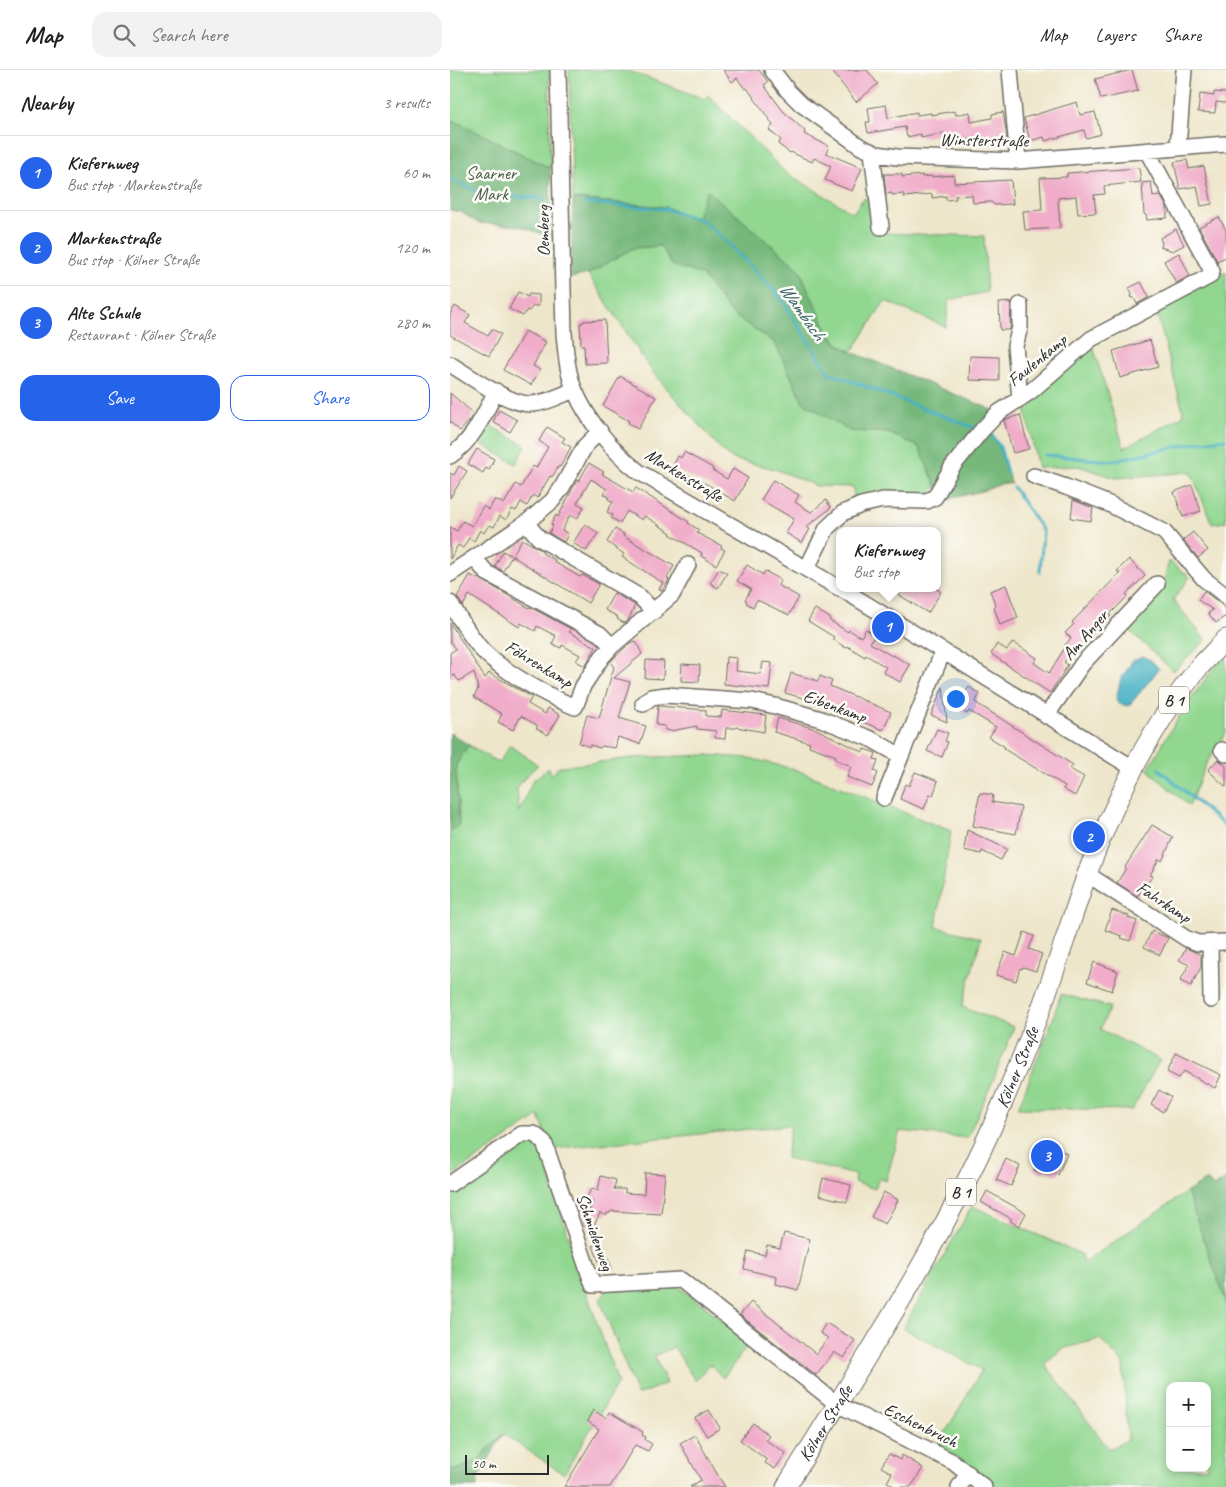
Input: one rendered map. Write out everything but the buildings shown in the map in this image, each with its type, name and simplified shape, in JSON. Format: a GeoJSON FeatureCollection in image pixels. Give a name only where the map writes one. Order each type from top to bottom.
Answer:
{"type":"FeatureCollection","features":[{"type":"Feature","properties":{"kind":"main road","name":"Kölner Straße"},"geometry":{"type":"LineString","coordinates":[[786,1487],[926,1256],[966,1181],[991,1128],[1040,1011],[1087,874],[1133,768],[1173,701],[1198,668],[1226,640]]}},
{"type":"Feature","properties":{"kind":"street","name":"Oemberg"},"geometry":{"type":"LineString","coordinates":[[558,70],[564,334],[568,366],[574,390]]}},
{"type":"Feature","properties":{"kind":"street","name":"Winsterstraße"},"geometry":{"type":"LineString","coordinates":[[772,70],[788,92],[801,104],[861,147],[872,152],[897,157],[1018,161],[1226,144]]}},
{"type":"Feature","properties":{"kind":"street"},"geometry":{"type":"LineString","coordinates":[[1010,70],[1018,161]]}},
{"type":"Feature","properties":{"kind":"street"},"geometry":{"type":"LineString","coordinates":[[1178,147],[1184,70]]}},
{"type":"Feature","properties":{"kind":"street","name":"Faulenkamp"},"geometry":{"type":"LineString","coordinates":[[807,568],[827,528],[843,513],[861,505],[882,500],[927,501],[935,496],[952,467],[998,413],[1030,392],[1091,339],[1210,276],[1212,271],[1148,151]]}},
{"type":"Feature","properties":{"kind":"street"},"geometry":{"type":"LineString","coordinates":[[872,152],[881,227]]}},
{"type":"Feature","properties":{"kind":"street"},"geometry":{"type":"LineString","coordinates":[[1020,305],[1020,327],[1015,346],[1020,398]]}},
{"type":"Feature","properties":{"kind":"street"},"geometry":{"type":"LineString","coordinates":[[450,364],[496,391],[517,401],[530,404],[544,402],[574,390]]}},
{"type":"Feature","properties":{"kind":"street","name":"Markenstraße"},"geometry":{"type":"LineString","coordinates":[[574,390],[600,430],[619,454],[639,472],[836,586]]}},
{"type":"Feature","properties":{"kind":"street"},"geometry":{"type":"LineString","coordinates":[[450,456],[475,431],[496,391]]}},
{"type":"Feature","properties":{"kind":"street"},"geometry":{"type":"LineString","coordinates":[[450,574],[526,523],[552,501],[561,489],[585,446],[600,430]]}},
{"type":"Feature","properties":{"kind":"street"},"geometry":{"type":"LineString","coordinates":[[1034,476],[1066,486],[1109,504],[1164,532],[1204,579],[1226,596]]}},
{"type":"Feature","properties":{"kind":"street"},"geometry":{"type":"LineString","coordinates":[[526,523],[539,538],[640,597],[654,612]]}},
{"type":"Feature","properties":{"kind":"street"},"geometry":{"type":"LineString","coordinates":[[474,558],[487,573],[600,634],[612,646],[672,595],[688,565]]}},
{"type":"Feature","properties":{"kind":"street","name":"Am Anger"},"geometry":{"type":"LineString","coordinates":[[1046,716],[1083,663],[1157,584]]}},
{"type":"Feature","properties":{"kind":"street","name":"Markenstraße"},"geometry":{"type":"LineString","coordinates":[[847,592],[1133,768]]}},
{"type":"Feature","properties":{"kind":"street","name":"Föhrenkamp"},"geometry":{"type":"LineString","coordinates":[[450,602],[482,650],[500,666],[554,698],[575,707],[584,686],[602,657],[612,646]]}},
{"type":"Feature","properties":{"kind":"street"},"geometry":{"type":"LineString","coordinates":[[884,798],[943,651]]}},
{"type":"Feature","properties":{"kind":"street","name":"Eibenkamp"},"geometry":{"type":"LineString","coordinates":[[643,704],[651,697],[666,695],[752,701],[830,723],[871,739],[900,756]]}},
{"type":"Feature","properties":{"kind":"street","name":"Fahrkamp"},"geometry":{"type":"LineString","coordinates":[[1087,874],[1186,938],[1198,943],[1226,942]]}},
{"type":"Feature","properties":{"kind":"street"},"geometry":{"type":"LineString","coordinates":[[1210,943],[1211,1000]]}},
{"type":"Feature","properties":{"kind":"street","name":"Schmielenweg"},"geometry":{"type":"LineString","coordinates":[[450,1184],[522,1134],[534,1134],[544,1142],[593,1285],[681,1280],[836,1404]]}},
{"type":"Feature","properties":{"kind":"street","name":"Eschenbruch"},"geometry":{"type":"LineString","coordinates":[[836,1404],[953,1462],[984,1487]]}},
{"type":"Feature","properties":{"kind":"street"},"geometry":{"type":"LineString","coordinates":[[959,1487],[968,1473]]}},
{"type":"Feature","properties":{"kind":"green space"},"geometry":{"type":"Polygon","coordinates":[[[450,70],[549,70],[550,168],[461,124],[450,121],[450,70]]]}},
{"type":"Feature","properties":{"kind":"green space"},"geometry":{"type":"Polygon","coordinates":[[[569,70],[626,70],[705,99],[708,95],[785,172],[853,213],[863,199],[875,199],[880,233],[984,236],[987,292],[949,300],[946,327],[885,301],[852,352],[837,343],[824,324],[799,269],[708,191],[696,219],[666,207],[573,199],[569,70]]]}},
{"type":"Feature","properties":{"kind":"green space","name":"Saarner Mark"},"geometry":{"type":"Polygon","coordinates":[[[450,121],[461,124],[550,168],[551,237],[519,226],[478,223],[461,212],[450,210],[450,121]]]}},
{"type":"Feature","properties":{"kind":"green space"},"geometry":{"type":"Polygon","coordinates":[[[707,190],[799,269],[824,324],[837,344],[852,352],[993,410],[988,427],[1001,449],[1011,484],[1004,483],[982,491],[940,501],[936,486],[919,447],[889,433],[850,431],[803,402],[775,343],[731,313],[702,275],[672,265],[661,246],[633,248],[588,274],[571,278],[573,199],[666,207],[696,219],[707,190]]]}},
{"type":"Feature","properties":{"kind":"green space"},"geometry":{"type":"Polygon","coordinates":[[[661,246],[672,265],[702,275],[731,313],[775,343],[803,402],[850,431],[889,433],[919,447],[936,486],[930,494],[887,495],[854,500],[853,487],[816,486],[775,469],[736,460],[726,455],[653,373],[588,274],[633,248],[661,246]]]}},
{"type":"Feature","properties":{"kind":"green space"},"geometry":{"type":"Polygon","coordinates":[[[1226,272],[1226,522],[1212,524],[1191,472],[1115,478],[1078,466],[1038,468],[1023,399],[1089,333],[1124,448],[1184,415],[1157,314],[1180,298],[1226,272]]]}},
{"type":"Feature","properties":{"kind":"green space"},"geometry":{"type":"Polygon","coordinates":[[[487,424],[526,446],[516,464],[476,441],[487,424]]]}},
{"type":"Feature","properties":{"kind":"green space"},"geometry":{"type":"Polygon","coordinates":[[[1169,561],[1190,577],[1173,600],[1206,640],[1173,671],[1129,630],[1159,597],[1169,561]]]}},
{"type":"Feature","properties":{"kind":"green space"},"geometry":{"type":"Polygon","coordinates":[[[1226,654],[1226,733],[1206,764],[1189,806],[1148,770],[1184,710],[1226,654]]]}},
{"type":"Feature","properties":{"kind":"green space"},"geometry":{"type":"Polygon","coordinates":[[[450,733],[475,749],[468,745],[456,765],[459,825],[450,832],[450,733]]]}},
{"type":"Feature","properties":{"kind":"green space"},"geometry":{"type":"Polygon","coordinates":[[[468,745],[499,763],[510,745],[538,765],[517,788],[519,812],[533,780],[549,768],[552,775],[558,767],[632,758],[707,755],[749,758],[794,769],[951,831],[936,927],[981,938],[962,1007],[1014,1027],[992,1083],[967,1138],[900,1131],[886,1181],[879,1178],[875,1189],[854,1182],[855,1175],[786,1158],[791,1125],[551,1149],[539,1116],[450,1177],[450,832],[459,825],[456,765],[468,745]]]}},
{"type":"Feature","properties":{"kind":"green space"},"geometry":{"type":"Polygon","coordinates":[[[1061,994],[1110,1007],[1100,1029],[1160,1060],[1132,1110],[1018,1108],[1061,994]]]}},
{"type":"Feature","properties":{"kind":"green space"},"geometry":{"type":"Polygon","coordinates":[[[521,1142],[531,1142],[541,1150],[586,1291],[618,1383],[564,1474],[503,1434],[478,1460],[456,1470],[450,1469],[450,1190],[521,1142]]]}},
{"type":"Feature","properties":{"kind":"green space"},"geometry":{"type":"Polygon","coordinates":[[[1226,1179],[1226,1302],[1187,1192],[1207,1180],[1214,1187],[1226,1179]]]}},
{"type":"Feature","properties":{"kind":"green space"},"geometry":{"type":"Polygon","coordinates":[[[1187,1192],[1226,1302],[1226,1487],[992,1487],[966,1462],[936,1448],[982,1370],[903,1328],[972,1206],[1081,1254],[1083,1263],[1187,1192]],[[1100,1339],[1061,1349],[1045,1364],[1109,1449],[1128,1440],[1123,1363],[1100,1339]]]}},
{"type":"Feature","properties":{"kind":"green space"},"geometry":{"type":"Polygon","coordinates":[[[675,1284],[751,1341],[723,1378],[710,1364],[695,1381],[674,1347],[654,1356],[667,1383],[637,1395],[600,1300],[608,1289],[675,1284]]]}},
{"type":"Feature","properties":{"kind":"green space"},"geometry":{"type":"Polygon","coordinates":[[[503,1434],[478,1478],[477,1487],[450,1487],[450,1469],[456,1470],[478,1460],[503,1434]]]}},
{"type":"Feature","properties":{"kind":"water"},"geometry":{"type":"Polygon","coordinates":[[[1143,656],[1152,661],[1159,669],[1129,706],[1119,704],[1116,699],[1121,678],[1132,661],[1143,656]]]}},
{"type":"Feature","properties":{"kind":"waterway","name":"Wambach"},"geometry":{"type":"LineString","coordinates":[[450,179],[483,194],[546,199]]}},
{"type":"Feature","properties":{"kind":"waterway","name":"Wambach"},"geometry":{"type":"LineString","coordinates":[[585,203],[665,209],[702,220],[730,245],[781,298],[828,372],[975,428]]}},
{"type":"Feature","properties":{"kind":"waterway","name":"Wambach"},"geometry":{"type":"LineString","coordinates":[[991,434],[1000,447],[1007,473]]}},
{"type":"Feature","properties":{"kind":"waterway"},"geometry":{"type":"LineString","coordinates":[[1045,455],[1111,461],[1199,442],[1226,439]]}},
{"type":"Feature","properties":{"kind":"waterway","name":"Wambach"},"geometry":{"type":"LineString","coordinates":[[1013,487],[1043,531],[1040,572]]}},
{"type":"Feature","properties":{"kind":"waterway","name":"Wambach"},"geometry":{"type":"LineString","coordinates":[[1159,769],[1226,827]]}},
{"type":"Feature","properties":{"kind":"place","name":"Kiefernweg"},"geometry":{"type":"Point","coordinates":[888,627]}},
{"type":"Feature","properties":{"kind":"place","name":"Markenstraße"},"geometry":{"type":"Point","coordinates":[1089,837]}},
{"type":"Feature","properties":{"kind":"place","name":"Alte Schule"},"geometry":{"type":"Point","coordinates":[1047,1156]}}]}
